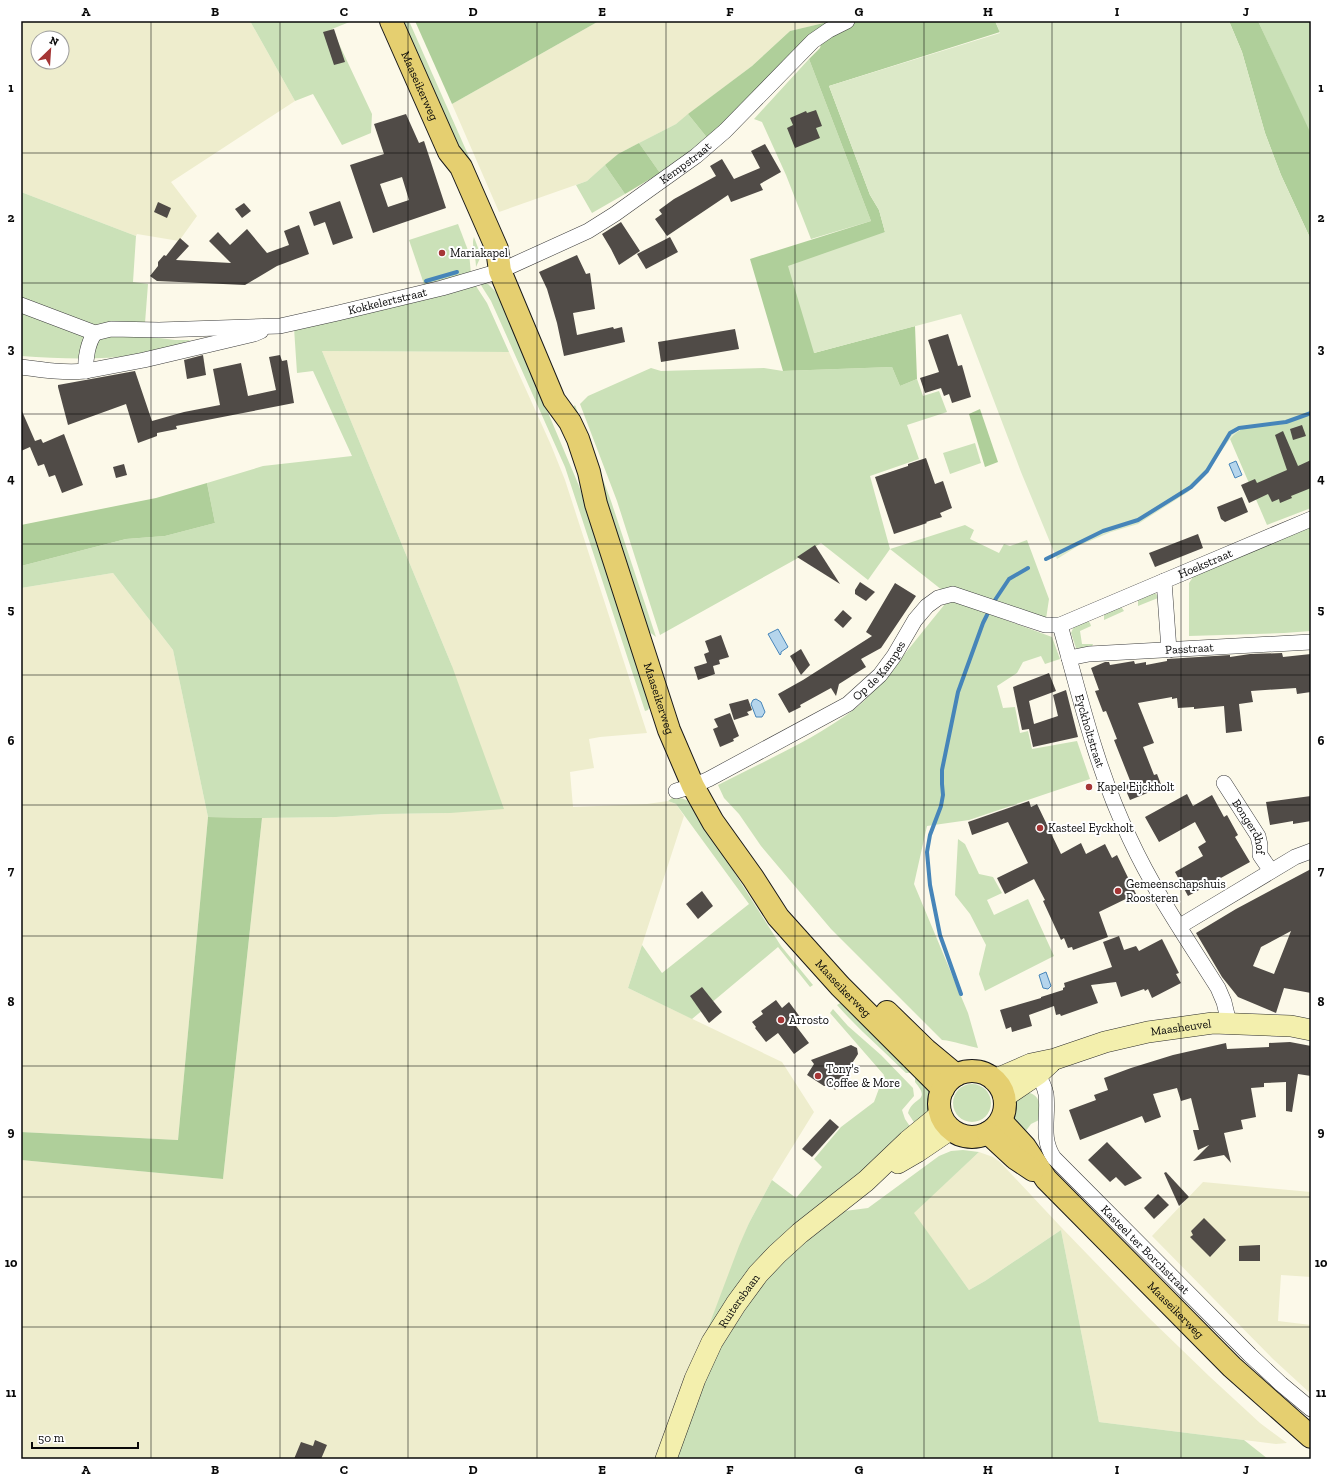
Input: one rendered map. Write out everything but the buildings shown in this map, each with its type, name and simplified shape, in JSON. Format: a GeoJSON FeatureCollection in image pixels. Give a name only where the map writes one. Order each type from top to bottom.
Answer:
{"type":"FeatureCollection","features":[{"type":"Feature","properties":{"kind":"main road","name":"Maaseikerweg"},"geometry":{"type":"LineString","coordinates":[[391,21],[449,152],[461,167],[497,248],[500,271],[554,400],[556,421],[579,476],[596,504],[669,730],[693,785],[713,822],[753,878],[788,911],[872,998],[926,1050],[950,1082]]}},
{"type":"Feature","properties":{"kind":"main road"},"geometry":{"type":"LineString","coordinates":[[966,1072],[986,1074],[999,1088],[1005,1108],[994,1127],[971,1137],[960,1134],[946,1121],[940,1101],[950,1082],[966,1072]]}},
{"type":"Feature","properties":{"kind":"main road","name":"Maaseikerweg"},"geometry":{"type":"LineString","coordinates":[[994,1127],[1025,1147],[1046,1179],[1232,1367],[1311,1437]]}},
{"type":"Feature","properties":{"kind":"street","name":"Kempstraat"},"geometry":{"type":"LineString","coordinates":[[500,271],[588,231],[615,214],[690,160],[725,131],[813,41],[829,30],[847,21]]}},
{"type":"Feature","properties":{"kind":"street","name":"Kokkelertstraat"},"geometry":{"type":"LineString","coordinates":[[95,333],[111,329],[159,330],[280,326],[345,312],[442,288],[500,271]]}},
{"type":"Feature","properties":{"kind":"street"},"geometry":{"type":"LineString","coordinates":[[21,305],[95,333],[91,338],[89,345],[86,371]]}},
{"type":"Feature","properties":{"kind":"street","name":"Kokkelertstraat"},"geometry":{"type":"LineString","coordinates":[[21,367],[48,371],[86,371],[200,348],[254,334],[273,326]]}},
{"type":"Feature","properties":{"kind":"street","name":"Hoekstraat"},"geometry":{"type":"LineString","coordinates":[[1169,650],[1164,581],[1311,519]]}},
{"type":"Feature","properties":{"kind":"street"},"geometry":{"type":"LineString","coordinates":[[1060,625],[1164,581]]}},
{"type":"Feature","properties":{"kind":"street","name":"Op de Kampes"},"geometry":{"type":"LineString","coordinates":[[693,785],[848,704],[880,675],[894,656],[915,620],[927,606],[938,598],[953,594],[1045,626],[1060,625]]}},
{"type":"Feature","properties":{"kind":"street","name":"Eyckholtstraat"},"geometry":{"type":"LineString","coordinates":[[1060,625],[1094,744],[1126,831],[1154,887],[1218,988],[1224,1002],[1229,1023]]}},
{"type":"Feature","properties":{"kind":"street","name":"Passtraat"},"geometry":{"type":"LineString","coordinates":[[1069,658],[1089,654],[1311,642]]}},
{"type":"Feature","properties":{"kind":"street","name":"Bongerdhof"},"geometry":{"type":"LineString","coordinates":[[1224,783],[1258,836],[1260,855],[1271,871]]}},
{"type":"Feature","properties":{"kind":"street"},"geometry":{"type":"LineString","coordinates":[[1180,926],[1295,857],[1311,851]]}},
{"type":"Feature","properties":{"kind":"street","name":"Maasheuvel"},"geometry":{"type":"LineString","coordinates":[[999,1088],[1055,1059],[1104,1042],[1148,1032],[1213,1023],[1291,1026],[1311,1030]]}},
{"type":"Feature","properties":{"kind":"street","name":"Kasteel ter Borchstraat"},"geometry":{"type":"LineString","coordinates":[[1035,1069],[1043,1085],[1046,1096],[1045,1125],[1047,1144],[1054,1158],[1255,1360],[1311,1409]]}},
{"type":"Feature","properties":{"kind":"street","name":"Ruitersbaan"},"geometry":{"type":"LineString","coordinates":[[666,1459],[698,1373],[712,1342],[736,1304],[758,1274],[789,1243],[812,1223],[866,1182],[908,1141],[946,1121]]}},
{"type":"Feature","properties":{"kind":"green space"},"geometry":{"type":"Polygon","coordinates":[[[21,21],[250,21],[295,101],[171,182],[197,216],[179,241],[137,234],[136,236],[21,192],[21,21]]]}},
{"type":"Feature","properties":{"kind":"green space"},"geometry":{"type":"Polygon","coordinates":[[[250,21],[352,21],[332,29],[372,114],[371,133],[342,145],[313,94],[295,101],[250,21]]]}},
{"type":"Feature","properties":{"kind":"green space"},"geometry":{"type":"Polygon","coordinates":[[[400,21],[409,21],[496,218],[491,220],[400,21]]]}},
{"type":"Feature","properties":{"kind":"green space"},"geometry":{"type":"Polygon","coordinates":[[[415,21],[599,21],[452,104],[415,21]]]}},
{"type":"Feature","properties":{"kind":"green space"},"geometry":{"type":"Polygon","coordinates":[[[599,21],[829,22],[790,31],[752,66],[676,124],[618,154],[587,181],[499,212],[452,104],[599,21]]]}},
{"type":"Feature","properties":{"kind":"green space"},"geometry":{"type":"Polygon","coordinates":[[[828,21],[995,21],[1000,32],[829,86],[870,195],[879,210],[885,232],[814,353],[915,326],[917,379],[900,386],[892,367],[783,371],[750,259],[871,221],[809,59],[820,48],[828,21]]]}},
{"type":"Feature","properties":{"kind":"green space"},"geometry":{"type":"Polygon","coordinates":[[[995,21],[1229,21],[1242,52],[1265,133],[1281,175],[1311,240],[1311,412],[1283,424],[1255,425],[1241,428],[1232,436],[1205,476],[1188,492],[1138,524],[1111,532],[1078,546],[1057,559],[1021,472],[961,314],[814,353],[788,266],[885,232],[879,210],[870,195],[829,86],[1000,33],[995,21]]]}},
{"type":"Feature","properties":{"kind":"green space"},"geometry":{"type":"Polygon","coordinates":[[[1229,21],[1258,21],[1311,134],[1311,240],[1281,175],[1265,133],[1242,52],[1229,21]]]}},
{"type":"Feature","properties":{"kind":"green space"},"geometry":{"type":"Polygon","coordinates":[[[1258,21],[1311,21],[1311,134],[1308,129],[1258,21]]]}},
{"type":"Feature","properties":{"kind":"green space"},"geometry":{"type":"Polygon","coordinates":[[[828,22],[709,140],[688,114],[752,66],[790,31],[828,22]]]}},
{"type":"Feature","properties":{"kind":"green space"},"geometry":{"type":"Polygon","coordinates":[[[809,59],[871,221],[811,239],[786,175],[762,122],[754,119],[809,59]]]}},
{"type":"Feature","properties":{"kind":"green space"},"geometry":{"type":"Polygon","coordinates":[[[688,114],[709,140],[660,173],[639,143],[676,124],[688,114]]]}},
{"type":"Feature","properties":{"kind":"green space"},"geometry":{"type":"Polygon","coordinates":[[[639,143],[660,173],[625,194],[605,165],[618,154],[639,143]]]}},
{"type":"Feature","properties":{"kind":"green space"},"geometry":{"type":"Polygon","coordinates":[[[605,165],[625,194],[592,213],[576,185],[587,181],[605,165]]]}},
{"type":"Feature","properties":{"kind":"green space"},"geometry":{"type":"Polygon","coordinates":[[[21,192],[136,236],[133,282],[148,284],[144,336],[175,340],[191,340],[149,352],[107,358],[21,356],[21,192]]]}},
{"type":"Feature","properties":{"kind":"green space"},"geometry":{"type":"Polygon","coordinates":[[[458,224],[469,253],[471,274],[425,287],[409,240],[458,224]]]}},
{"type":"Feature","properties":{"kind":"green space"},"geometry":{"type":"Polygon","coordinates":[[[474,237],[481,256],[476,267],[473,243],[474,237]]]}},
{"type":"Feature","properties":{"kind":"green space"},"geometry":{"type":"Polygon","coordinates":[[[479,282],[488,284],[498,294],[579,486],[651,704],[648,710],[645,711],[565,467],[491,301],[479,282]]]}},
{"type":"Feature","properties":{"kind":"green space"},"geometry":{"type":"Polygon","coordinates":[[[474,283],[487,303],[509,352],[322,351],[452,666],[504,809],[450,813],[385,814],[336,817],[208,817],[173,650],[113,573],[21,588],[21,566],[126,539],[165,536],[215,523],[207,483],[263,466],[352,456],[313,371],[297,373],[294,328],[474,283]]]}},
{"type":"Feature","properties":{"kind":"green space"},"geometry":{"type":"Polygon","coordinates":[[[322,351],[509,352],[551,445],[565,480],[647,733],[589,739],[594,768],[570,772],[573,807],[647,804],[668,801],[676,804],[684,816],[628,988],[782,1062],[814,1112],[772,1180],[749,1223],[658,1459],[21,1459],[21,1160],[223,1179],[262,818],[450,813],[452,666],[322,351]]]}},
{"type":"Feature","properties":{"kind":"green space"},"geometry":{"type":"Polygon","coordinates":[[[892,367],[900,386],[917,379],[923,396],[939,391],[947,412],[907,425],[919,459],[870,476],[890,549],[868,580],[821,543],[798,558],[660,635],[617,501],[580,404],[588,396],[651,368],[661,371],[764,368],[783,371],[892,367]]]}},
{"type":"Feature","properties":{"kind":"green space"},"geometry":{"type":"Polygon","coordinates":[[[575,405],[611,501],[656,637],[647,630],[571,410],[575,405]]]}},
{"type":"Feature","properties":{"kind":"green space"},"geometry":{"type":"Polygon","coordinates":[[[980,409],[998,462],[985,467],[969,414],[980,409]]]}},
{"type":"Feature","properties":{"kind":"green space"},"geometry":{"type":"Polygon","coordinates":[[[1311,412],[1311,508],[1267,525],[1230,439],[1235,433],[1247,427],[1285,423],[1293,421],[1311,412]]]}},
{"type":"Feature","properties":{"kind":"green space"},"geometry":{"type":"Polygon","coordinates":[[[975,443],[981,463],[950,474],[943,453],[975,443]]]}},
{"type":"Feature","properties":{"kind":"green space"},"geometry":{"type":"Polygon","coordinates":[[[207,483],[215,523],[165,536],[126,539],[21,566],[21,525],[156,498],[207,483]]]}},
{"type":"Feature","properties":{"kind":"green space"},"geometry":{"type":"Polygon","coordinates":[[[965,525],[974,530],[970,539],[999,553],[1004,544],[1010,546],[1027,540],[1049,599],[1046,619],[942,590],[890,549],[965,525]]]}},
{"type":"Feature","properties":{"kind":"green space"},"geometry":{"type":"Polygon","coordinates":[[[1311,527],[1311,631],[1189,636],[1189,583],[1195,574],[1311,527]]]}},
{"type":"Feature","properties":{"kind":"green space"},"geometry":{"type":"Polygon","coordinates":[[[113,573],[173,650],[208,817],[178,1140],[21,1132],[21,588],[113,573]]]}},
{"type":"Feature","properties":{"kind":"green space"},"geometry":{"type":"Polygon","coordinates":[[[1154,592],[1158,598],[1138,606],[1138,600],[1154,592]]]}},
{"type":"Feature","properties":{"kind":"green space"},"geometry":{"type":"Polygon","coordinates":[[[952,600],[1052,637],[1060,659],[1045,664],[1041,656],[1023,662],[1017,673],[997,686],[1003,708],[1015,707],[1020,733],[1028,731],[1032,749],[1077,741],[1090,779],[969,820],[927,826],[914,884],[968,1013],[978,1048],[942,1040],[831,929],[761,846],[739,814],[724,798],[718,785],[806,740],[840,720],[856,708],[886,677],[945,604],[952,600]]]}},
{"type":"Feature","properties":{"kind":"green space"},"geometry":{"type":"Polygon","coordinates":[[[1120,605],[1124,611],[1104,620],[1104,614],[1120,605]]]}},
{"type":"Feature","properties":{"kind":"green space"},"geometry":{"type":"Polygon","coordinates":[[[1088,621],[1091,626],[1080,631],[1082,644],[1093,644],[1091,649],[1079,650],[1076,648],[1071,633],[1075,624],[1088,621]]]}},
{"type":"Feature","properties":{"kind":"green space"},"geometry":{"type":"Polygon","coordinates":[[[675,796],[689,801],[781,946],[813,985],[810,987],[778,947],[692,1019],[628,988],[642,945],[662,973],[749,904],[676,804],[668,801],[675,796]]]}},
{"type":"Feature","properties":{"kind":"green space"},"geometry":{"type":"Polygon","coordinates":[[[208,817],[262,818],[223,1179],[21,1160],[21,1132],[178,1140],[208,817]]]}},
{"type":"Feature","properties":{"kind":"green space"},"geometry":{"type":"Polygon","coordinates":[[[958,839],[965,844],[979,874],[993,877],[1002,893],[987,900],[994,915],[1028,899],[1054,956],[985,991],[979,974],[986,945],[970,914],[955,895],[958,839]]]}},
{"type":"Feature","properties":{"kind":"green space"},"geometry":{"type":"Polygon","coordinates":[[[842,1002],[912,1073],[906,1073],[853,1023],[837,1005],[842,1002]]]}},
{"type":"Feature","properties":{"kind":"green space"},"geometry":{"type":"Polygon","coordinates":[[[833,1009],[848,1026],[881,1055],[913,1088],[914,1096],[902,1110],[905,1119],[913,1131],[705,1336],[739,1246],[749,1223],[772,1180],[796,1198],[822,1167],[814,1159],[841,1127],[874,1102],[884,1075],[830,1013],[833,1009]]]}},
{"type":"Feature","properties":{"kind":"green space"},"geometry":{"type":"Polygon","coordinates":[[[915,1076],[925,1077],[933,1096],[924,1122],[917,1127],[908,1113],[910,1108],[922,1096],[920,1088],[915,1082],[915,1076]]]}},
{"type":"Feature","properties":{"kind":"green space"},"geometry":{"type":"Polygon","coordinates":[[[972,1084],[982,1087],[988,1093],[991,1103],[988,1113],[982,1119],[972,1122],[962,1119],[956,1113],[953,1103],[956,1093],[962,1087],[972,1084]]]}},
{"type":"Feature","properties":{"kind":"green space"},"geometry":{"type":"Polygon","coordinates":[[[1025,1092],[1034,1095],[1039,1102],[1039,1120],[1031,1124],[1022,1136],[1012,1122],[1011,1105],[1025,1092]]]}},
{"type":"Feature","properties":{"kind":"green space"},"geometry":{"type":"Polygon","coordinates":[[[963,1150],[979,1152],[914,1213],[969,1290],[985,1281],[1061,1230],[1099,1422],[1244,1440],[1268,1459],[678,1459],[676,1457],[715,1357],[766,1277],[819,1228],[845,1211],[868,1208],[939,1156],[951,1151],[963,1150]]]}},
{"type":"Feature","properties":{"kind":"green space"},"geometry":{"type":"Polygon","coordinates":[[[979,1152],[993,1157],[1000,1162],[1148,1317],[1260,1423],[1287,1443],[1276,1444],[1099,1422],[1061,1230],[985,1281],[969,1290],[913,1213],[979,1152]]]}},
{"type":"Feature","properties":{"kind":"green space"},"geometry":{"type":"Polygon","coordinates":[[[1203,1182],[1311,1192],[1311,1277],[1281,1275],[1278,1321],[1311,1325],[1311,1394],[1273,1359],[1152,1236],[1203,1182]]]}},
{"type":"Feature","properties":{"kind":"water"},"geometry":{"type":"Polygon","coordinates":[[[1236,461],[1242,475],[1235,478],[1229,464],[1236,461]]]}},
{"type":"Feature","properties":{"kind":"water"},"geometry":{"type":"Polygon","coordinates":[[[778,629],[788,647],[781,652],[780,655],[768,634],[778,629]]]}},
{"type":"Feature","properties":{"kind":"water"},"geometry":{"type":"Polygon","coordinates":[[[756,699],[761,702],[765,712],[762,717],[756,717],[751,704],[753,700],[756,699]]]}},
{"type":"Feature","properties":{"kind":"water"},"geometry":{"type":"Polygon","coordinates":[[[1046,972],[1051,986],[1048,989],[1043,988],[1039,975],[1046,972]]]}},
{"type":"Feature","properties":{"kind":"waterway"},"geometry":{"type":"LineString","coordinates":[[426,281],[457,272]]}},
{"type":"Feature","properties":{"kind":"waterway"},"geometry":{"type":"LineString","coordinates":[[1046,559],[1103,531],[1138,520],[1191,487],[1207,471],[1230,433],[1239,428],[1286,422],[1311,413]]}},
{"type":"Feature","properties":{"kind":"waterway"},"geometry":{"type":"LineString","coordinates":[[993,603],[1009,579],[1028,568]]}},
{"type":"Feature","properties":{"kind":"waterway"},"geometry":{"type":"LineString","coordinates":[[961,994],[940,935],[930,885],[927,852],[930,835],[941,806],[943,795],[942,770],[958,692],[987,615]]}},
{"type":"Feature","properties":{"kind":"place","name":"Mariakapel"},"geometry":{"type":"Point","coordinates":[442,253]}},
{"type":"Feature","properties":{"kind":"place","name":"Kapel Eijckholt"},"geometry":{"type":"Point","coordinates":[1089,787]}},
{"type":"Feature","properties":{"kind":"place","name":"Kasteel Eyckholt"},"geometry":{"type":"Point","coordinates":[1040,828]}},
{"type":"Feature","properties":{"kind":"place","name":"Gemeenschapshuis Roosteren"},"geometry":{"type":"Point","coordinates":[1118,891]}},
{"type":"Feature","properties":{"kind":"place","name":"Arrosto"},"geometry":{"type":"Point","coordinates":[781,1020]}},
{"type":"Feature","properties":{"kind":"place","name":"Tony's Coffee & More"},"geometry":{"type":"Point","coordinates":[818,1076]}}]}
